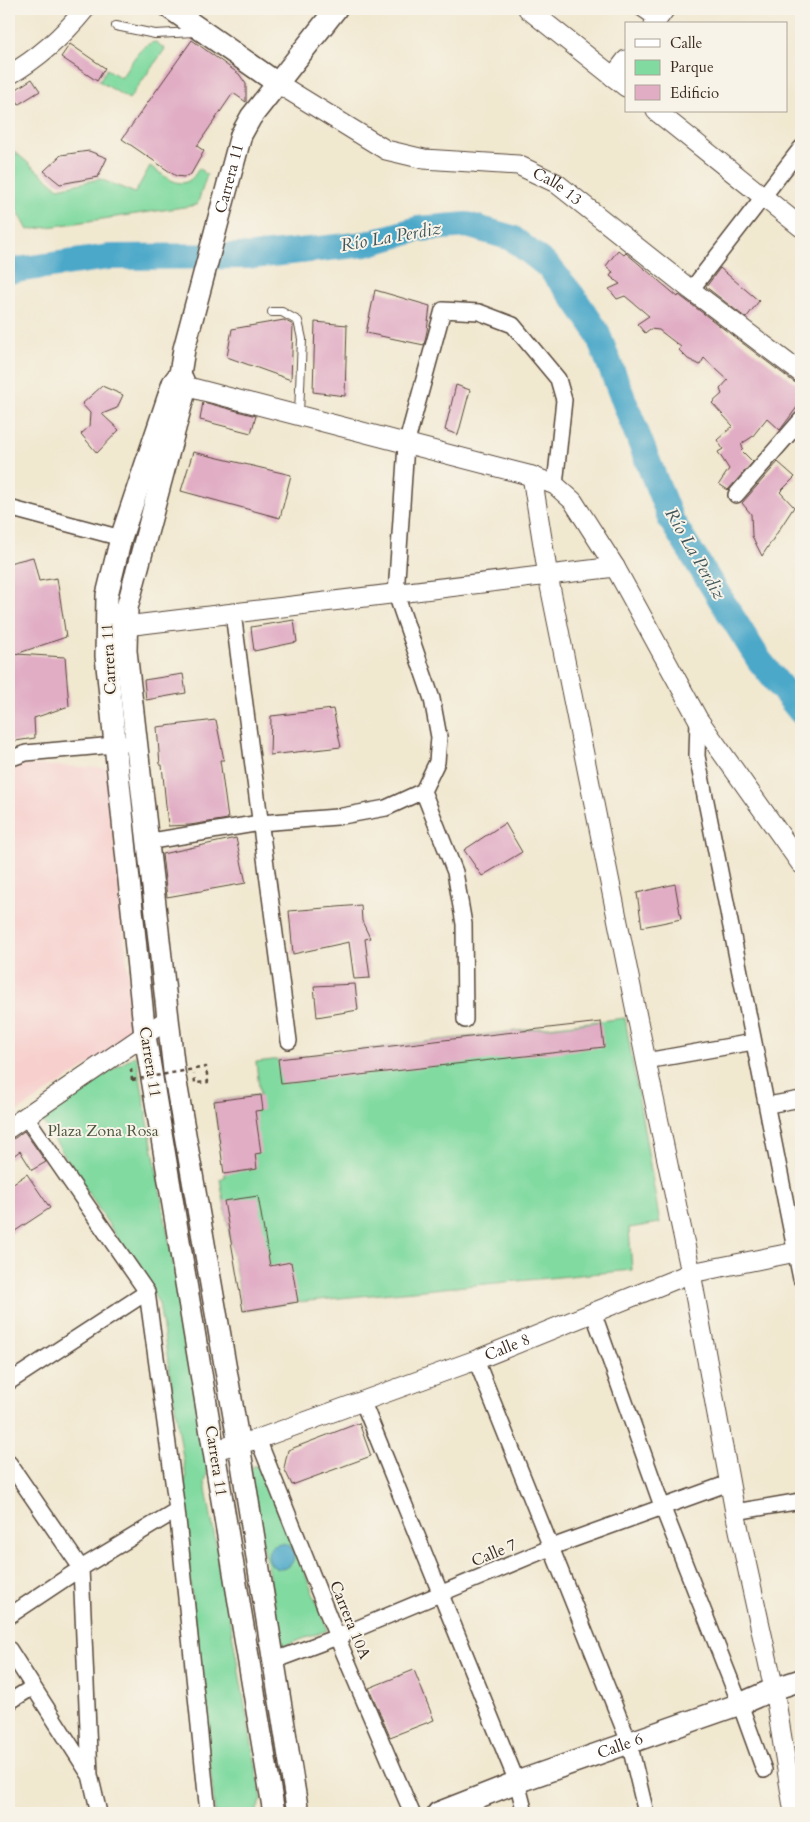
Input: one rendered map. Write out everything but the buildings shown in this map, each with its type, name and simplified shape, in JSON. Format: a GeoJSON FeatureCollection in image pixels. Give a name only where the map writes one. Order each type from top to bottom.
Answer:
{"type":"FeatureCollection","features":[{"type":"Feature","properties":{"kind":"main road"},"geometry":{"type":"LineString","coordinates":[[171,9],[277,83]]}},
{"type":"Feature","properties":{"kind":"main road","name":"Carrera 11"},"geometry":{"type":"LineString","coordinates":[[274,1813],[145,1036],[126,744],[126,626],[127,608],[180,382],[184,349],[241,135],[251,117],[336,9]]}},
{"type":"Feature","properties":{"kind":"main road","name":"Carrera 11"},"geometry":{"type":"LineString","coordinates":[[180,382],[121,538],[107,596],[106,656],[146,842],[176,1081],[248,1442],[273,1661],[298,1813]]}},
{"type":"Feature","properties":{"kind":"main road","name":"Calle 6"},"geometry":{"type":"LineString","coordinates":[[438,1813],[517,1782],[740,1704],[774,1689],[801,1680]]}},
{"type":"Feature","properties":{"kind":"main road"},"geometry":{"type":"LineString","coordinates":[[261,1813],[264,1807],[262,1792],[270,1786]]}},
{"type":"Feature","properties":{"kind":"street"},"geometry":{"type":"LineString","coordinates":[[9,75],[30,63],[67,32],[85,9]]}},
{"type":"Feature","properties":{"kind":"street"},"geometry":{"type":"LineString","coordinates":[[528,9],[620,82],[625,64]]}},
{"type":"Feature","properties":{"kind":"street","name":"Calle 13"},"geometry":{"type":"LineString","coordinates":[[277,83],[386,150],[424,159],[518,165],[556,183],[691,290],[801,373]]}},
{"type":"Feature","properties":{"kind":"street"},"geometry":{"type":"LineString","coordinates":[[657,112],[801,227]]}},
{"type":"Feature","properties":{"kind":"street"},"geometry":{"type":"LineString","coordinates":[[691,290],[801,148]]}},
{"type":"Feature","properties":{"kind":"street"},"geometry":{"type":"LineString","coordinates":[[146,842],[260,823],[338,817],[386,808],[423,791],[437,762],[439,737],[432,699],[396,594],[406,444],[443,310],[479,312],[513,325],[558,379],[564,400],[555,485]]}},
{"type":"Feature","properties":{"kind":"street"},"geometry":{"type":"LineString","coordinates":[[180,382],[299,416],[532,476],[555,485],[573,501],[615,567],[698,719],[801,864]]}},
{"type":"Feature","properties":{"kind":"street"},"geometry":{"type":"LineString","coordinates":[[736,495],[801,420]]}},
{"type":"Feature","properties":{"kind":"street"},"geometry":{"type":"LineString","coordinates":[[532,476],[548,576],[691,1273],[729,1483],[774,1689],[794,1813]]}},
{"type":"Feature","properties":{"kind":"street"},"geometry":{"type":"LineString","coordinates":[[9,508],[121,538]]}},
{"type":"Feature","properties":{"kind":"street"},"geometry":{"type":"LineString","coordinates":[[126,626],[615,567]]}},
{"type":"Feature","properties":{"kind":"street"},"geometry":{"type":"LineString","coordinates":[[233,613],[289,1041]]}},
{"type":"Feature","properties":{"kind":"street"},"geometry":{"type":"LineString","coordinates":[[698,719],[697,756],[753,1042],[798,1251],[801,1279]]}},
{"type":"Feature","properties":{"kind":"street"},"geometry":{"type":"LineString","coordinates":[[9,759],[26,753],[126,744]]}},
{"type":"Feature","properties":{"kind":"street"},"geometry":{"type":"LineString","coordinates":[[423,791],[455,872],[464,924],[466,1020]]}},
{"type":"Feature","properties":{"kind":"street"},"geometry":{"type":"LineString","coordinates":[[9,1128],[168,1019]]}},
{"type":"Feature","properties":{"kind":"street"},"geometry":{"type":"LineString","coordinates":[[646,1061],[753,1042]]}},
{"type":"Feature","properties":{"kind":"street"},"geometry":{"type":"LineString","coordinates":[[768,1105],[801,1099]]}},
{"type":"Feature","properties":{"kind":"street"},"geometry":{"type":"LineString","coordinates":[[26,1117],[147,1292],[177,1510],[208,1813]]}},
{"type":"Feature","properties":{"kind":"street","name":"Calle 8"},"geometry":{"type":"LineString","coordinates":[[214,1450],[248,1442],[476,1360],[691,1273],[798,1251]]}},
{"type":"Feature","properties":{"kind":"street"},"geometry":{"type":"LineString","coordinates":[[9,1382],[147,1292]]}},
{"type":"Feature","properties":{"kind":"street"},"geometry":{"type":"LineString","coordinates":[[593,1312],[662,1506],[764,1770]]}},
{"type":"Feature","properties":{"kind":"street"},"geometry":{"type":"LineString","coordinates":[[476,1360],[630,1742],[646,1813]]}},
{"type":"Feature","properties":{"kind":"street"},"geometry":{"type":"LineString","coordinates":[[362,1400],[517,1782],[525,1813]]}},
{"type":"Feature","properties":{"kind":"street","name":"Carrera 10A"},"geometry":{"type":"LineString","coordinates":[[248,1442],[337,1637],[412,1813]]}},
{"type":"Feature","properties":{"kind":"street"},"geometry":{"type":"LineString","coordinates":[[9,1463],[81,1568],[90,1776],[99,1813]]}},
{"type":"Feature","properties":{"kind":"street","name":"Calle 7"},"geometry":{"type":"LineString","coordinates":[[273,1661],[337,1637],[552,1548],[662,1506],[729,1483]]}},
{"type":"Feature","properties":{"kind":"street"},"geometry":{"type":"LineString","coordinates":[[735,1512],[801,1501]]}},
{"type":"Feature","properties":{"kind":"street"},"geometry":{"type":"LineString","coordinates":[[9,1616],[81,1568],[177,1510]]}},
{"type":"Feature","properties":{"kind":"street"},"geometry":{"type":"LineString","coordinates":[[9,1649],[90,1776]]}},
{"type":"Feature","properties":{"kind":"street"},"geometry":{"type":"LineString","coordinates":[[9,1702],[33,1687]]}},
{"type":"Feature","properties":{"kind":"lane"},"geometry":{"type":"LineString","coordinates":[[636,9],[658,18]]}},
{"type":"Feature","properties":{"kind":"lane"},"geometry":{"type":"LineString","coordinates":[[116,26],[155,34],[202,31]]}},
{"type":"Feature","properties":{"kind":"lane"},"geometry":{"type":"LineString","coordinates":[[272,312],[282,312],[298,321],[300,328],[302,339],[299,416]]}},
{"type":"Feature","properties":{"kind":"path"},"geometry":{"type":"LineString","coordinates":[[132,1080],[206,1067],[208,1082],[195,1083],[194,1074]]}},
{"type":"Feature","properties":{"kind":"shaded area"},"geometry":{"type":"Polygon","coordinates":[[[9,765],[106,768],[135,1034],[9,1117],[9,765]]]}},
{"type":"Feature","properties":{"kind":"green space"},"geometry":{"type":"Polygon","coordinates":[[[156,42],[165,49],[129,99],[99,81],[107,69],[121,78],[140,51],[150,43],[156,42]]]}},
{"type":"Feature","properties":{"kind":"green space"},"geometry":{"type":"Polygon","coordinates":[[[9,147],[58,188],[100,179],[135,193],[150,166],[170,179],[182,183],[194,176],[199,168],[207,175],[197,205],[28,230],[9,195],[9,147]]]}},
{"type":"Feature","properties":{"kind":"green space"},"geometry":{"type":"Polygon","coordinates":[[[625,1018],[660,1223],[629,1228],[632,1270],[298,1302],[243,1311],[220,1179],[225,1177],[214,1101],[260,1095],[256,1062],[625,1018]]]}},
{"type":"Feature","properties":{"kind":"green space","name":"Plaza Zona Rosa"},"geometry":{"type":"Polygon","coordinates":[[[136,1055],[209,1465],[205,1483],[262,1800],[255,1813],[215,1813],[181,1498],[186,1477],[159,1303],[40,1117],[136,1055]]]}},
{"type":"Feature","properties":{"kind":"green space"},"geometry":{"type":"Polygon","coordinates":[[[254,1466],[259,1466],[263,1471],[328,1630],[283,1646],[249,1474],[250,1469],[254,1466]]]}},
{"type":"Feature","properties":{"kind":"water"},"geometry":{"type":"Polygon","coordinates":[[[281,1543],[290,1547],[294,1556],[290,1565],[281,1569],[272,1565],[268,1556],[272,1547],[281,1543]]]}},
{"type":"Feature","properties":{"kind":"waterway","name":"Río La Perdiz"},"geometry":{"type":"LineString","coordinates":[[9,271],[109,257],[252,256],[366,244],[418,229],[467,225],[512,238],[549,267],[572,295],[596,330],[671,520],[759,660],[801,712]]}}]}
